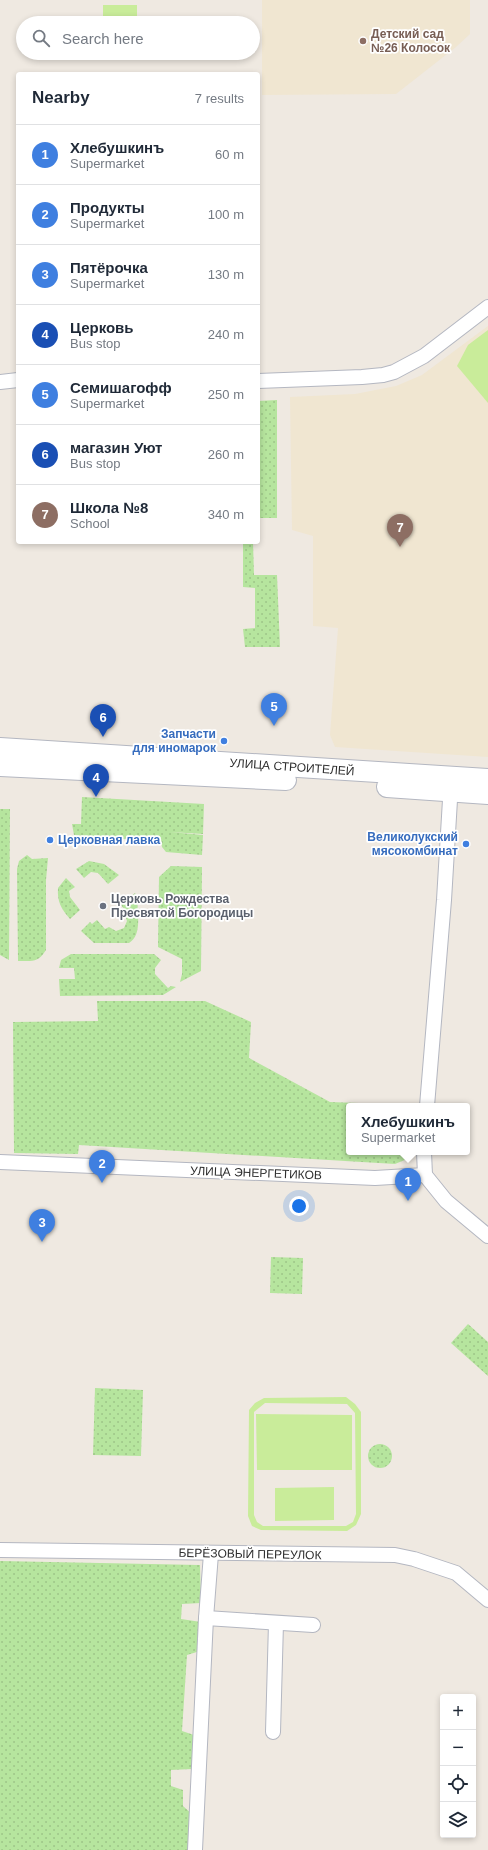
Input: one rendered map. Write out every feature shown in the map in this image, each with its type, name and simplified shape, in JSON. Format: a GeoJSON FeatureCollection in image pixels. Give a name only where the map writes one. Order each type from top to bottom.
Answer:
{"type":"FeatureCollection","features":[{"type":"Feature","properties":{"kind":"street"},"geometry":{"type":"LineString","coordinates":[[260,380],[362,377],[383,375],[394,372],[424,356],[488,307]]}},
{"type":"Feature","properties":{"kind":"street"},"geometry":{"type":"LineString","coordinates":[[0,382],[16,380]]}},
{"type":"Feature","properties":{"kind":"street","name":"УЛИЦА СТРОИТЕЛЕЙ"},"geometry":{"type":"LineString","coordinates":[[0,748],[451,784],[488,794]]}},
{"type":"Feature","properties":{"kind":"street","name":"УЛИЦА СТРОИТЕЛЕЙ"},"geometry":{"type":"LineString","coordinates":[[0,766],[346,783],[451,784],[488,779]]}},
{"type":"Feature","properties":{"kind":"street"},"geometry":{"type":"LineString","coordinates":[[427,1103],[444,900],[451,784]]}},
{"type":"Feature","properties":{"kind":"street"},"geometry":{"type":"LineString","coordinates":[[424,1155],[425,1175],[446,1201],[488,1236]]}},
{"type":"Feature","properties":{"kind":"street","name":"УЛИЦА ЭНЕРГЕТИКОВ"},"geometry":{"type":"LineString","coordinates":[[0,1162],[375,1178],[425,1175]]}},
{"type":"Feature","properties":{"kind":"street","name":"БЕРЁЗОВЫЙ ПЕРЕУЛОК"},"geometry":{"type":"LineString","coordinates":[[0,1550],[211,1554],[395,1555],[414,1559],[456,1573],[488,1600]]}},
{"type":"Feature","properties":{"kind":"street"},"geometry":{"type":"LineString","coordinates":[[195,1850],[206,1618],[211,1554]]}},
{"type":"Feature","properties":{"kind":"street"},"geometry":{"type":"LineString","coordinates":[[206,1618],[313,1625]]}},
{"type":"Feature","properties":{"kind":"street"},"geometry":{"type":"LineString","coordinates":[[273,1732],[276,1623]]}},
{"type":"Feature","properties":{"kind":"shaded area","name":"Детский сад №26 Колосок"},"geometry":{"type":"Polygon","coordinates":[[[262,0],[470,0],[470,34],[456,47],[396,94],[262,95],[262,0]]]}},
{"type":"Feature","properties":{"kind":"shaded area"},"geometry":{"type":"Polygon","coordinates":[[[488,326],[488,757],[335,747],[330,735],[338,628],[313,626],[313,536],[292,530],[290,397],[355,394],[396,386],[422,375],[488,326]]]}},
{"type":"Feature","properties":{"kind":"green space"},"geometry":{"type":"Polygon","coordinates":[[[103,5],[137,5],[137,16],[103,16],[103,5]]]}},
{"type":"Feature","properties":{"kind":"green space"},"geometry":{"type":"Polygon","coordinates":[[[488,330],[488,403],[457,366],[468,345],[488,330]]]}},
{"type":"Feature","properties":{"kind":"green space"},"geometry":{"type":"Polygon","coordinates":[[[277,400],[277,518],[260,518],[260,401],[277,400]]]}},
{"type":"Feature","properties":{"kind":"green space"},"geometry":{"type":"Polygon","coordinates":[[[243,544],[253,544],[254,575],[277,575],[280,647],[245,647],[243,629],[255,628],[255,588],[243,587],[243,544]]]}},
{"type":"Feature","properties":{"kind":"green space"},"geometry":{"type":"Polygon","coordinates":[[[82,797],[204,804],[203,834],[170,832],[203,835],[202,855],[166,852],[162,847],[161,842],[74,835],[72,824],[81,824],[82,797]]]}},
{"type":"Feature","properties":{"kind":"green space"},"geometry":{"type":"Polygon","coordinates":[[[0,809],[10,809],[9,960],[0,955],[0,809]]]}},
{"type":"Feature","properties":{"kind":"green space"},"geometry":{"type":"Polygon","coordinates":[[[27,855],[32,859],[48,858],[46,880],[46,950],[37,959],[31,961],[18,961],[17,869],[19,861],[27,855]]]}},
{"type":"Feature","properties":{"kind":"green space"},"geometry":{"type":"Polygon","coordinates":[[[89,861],[104,864],[119,875],[108,884],[98,873],[91,872],[84,878],[76,869],[89,861]]]}},
{"type":"Feature","properties":{"kind":"green space"},"geometry":{"type":"Polygon","coordinates":[[[171,866],[202,867],[201,971],[180,982],[182,974],[182,959],[158,947],[159,877],[171,866]]]}},
{"type":"Feature","properties":{"kind":"green space"},"geometry":{"type":"Polygon","coordinates":[[[66,878],[75,887],[69,891],[70,897],[80,910],[70,919],[64,912],[58,897],[58,888],[66,878]]]}},
{"type":"Feature","properties":{"kind":"green space"},"geometry":{"type":"Polygon","coordinates":[[[135,893],[137,897],[138,929],[133,939],[129,943],[94,943],[81,931],[90,922],[92,924],[97,920],[105,929],[109,927],[116,931],[124,928],[127,921],[124,913],[126,911],[120,904],[124,897],[127,900],[135,893]]]}},
{"type":"Feature","properties":{"kind":"green space"},"geometry":{"type":"Polygon","coordinates":[[[71,954],[154,954],[161,960],[155,968],[155,974],[168,988],[171,986],[176,987],[163,995],[60,996],[59,979],[75,979],[74,968],[59,968],[61,960],[71,954]]]}},
{"type":"Feature","properties":{"kind":"green space"},"geometry":{"type":"Polygon","coordinates":[[[97,1001],[205,1001],[251,1022],[249,1058],[330,1102],[359,1103],[346,1103],[346,1155],[408,1155],[407,1159],[395,1164],[79,1145],[78,1154],[14,1153],[13,1022],[98,1021],[97,1001]]]}},
{"type":"Feature","properties":{"kind":"green space"},"geometry":{"type":"Polygon","coordinates":[[[271,1257],[303,1258],[302,1294],[270,1293],[271,1257]]]}},
{"type":"Feature","properties":{"kind":"green space"},"geometry":{"type":"Polygon","coordinates":[[[468,1324],[488,1342],[488,1376],[451,1343],[468,1324]]]}},
{"type":"Feature","properties":{"kind":"green space"},"geometry":{"type":"Polygon","coordinates":[[[95,1388],[143,1390],[141,1456],[93,1455],[95,1388]]]}},
{"type":"Feature","properties":{"kind":"green space"},"geometry":{"type":"Polygon","coordinates":[[[346,1397],[355,1404],[361,1412],[361,1514],[356,1525],[347,1531],[261,1530],[252,1526],[248,1516],[249,1410],[255,1403],[264,1398],[346,1397]],[[265,1403],[254,1412],[254,1515],[257,1522],[263,1526],[346,1526],[353,1522],[356,1514],[355,1413],[347,1404],[265,1403]]]}},
{"type":"Feature","properties":{"kind":"green space"},"geometry":{"type":"Polygon","coordinates":[[[256,1414],[352,1415],[352,1470],[257,1470],[256,1414]]]}},
{"type":"Feature","properties":{"kind":"green space"},"geometry":{"type":"Polygon","coordinates":[[[380,1444],[385,1445],[391,1451],[391,1461],[385,1467],[380,1468],[375,1467],[369,1461],[368,1456],[369,1451],[375,1445],[380,1444]]]}},
{"type":"Feature","properties":{"kind":"green space"},"geometry":{"type":"Polygon","coordinates":[[[334,1487],[334,1520],[275,1521],[275,1488],[334,1487]]]}},
{"type":"Feature","properties":{"kind":"green space"},"geometry":{"type":"Polygon","coordinates":[[[0,1561],[200,1565],[201,1603],[182,1604],[181,1619],[201,1622],[200,1651],[187,1655],[182,1731],[194,1735],[192,1769],[171,1770],[171,1786],[183,1790],[183,1806],[193,1815],[188,1850],[0,1850],[0,1561]]]}},
{"type":"Feature","properties":{"kind":"place","name":"Детский сад №26 Колосок"},"geometry":{"type":"Point","coordinates":[363,41]}},
{"type":"Feature","properties":{"kind":"place","name":"Школа №8"},"geometry":{"type":"Point","coordinates":[400,547]}},
{"type":"Feature","properties":{"kind":"place","name":"Семишагофф"},"geometry":{"type":"Point","coordinates":[274,726]}},
{"type":"Feature","properties":{"kind":"place","name":"магазин Уют"},"geometry":{"type":"Point","coordinates":[103,737]}},
{"type":"Feature","properties":{"kind":"place","name":"Запчасти для иномарок"},"geometry":{"type":"Point","coordinates":[224,741]}},
{"type":"Feature","properties":{"kind":"place","name":"Церковь"},"geometry":{"type":"Point","coordinates":[96,797]}},
{"type":"Feature","properties":{"kind":"place","name":"Церковная лавка"},"geometry":{"type":"Point","coordinates":[50,840]}},
{"type":"Feature","properties":{"kind":"place","name":"Великолукский мясокомбинат"},"geometry":{"type":"Point","coordinates":[466,844]}},
{"type":"Feature","properties":{"kind":"place","name":"Церковь Рождества Пресвятой Богородицы"},"geometry":{"type":"Point","coordinates":[103,906]}},
{"type":"Feature","properties":{"kind":"place","name":"Продукты"},"geometry":{"type":"Point","coordinates":[102,1183]}},
{"type":"Feature","properties":{"kind":"place","name":"Хлебушкинъ"},"geometry":{"type":"Point","coordinates":[408,1201]}},
{"type":"Feature","properties":{"kind":"place","name":"Пятёрочка"},"geometry":{"type":"Point","coordinates":[42,1242]}}]}
